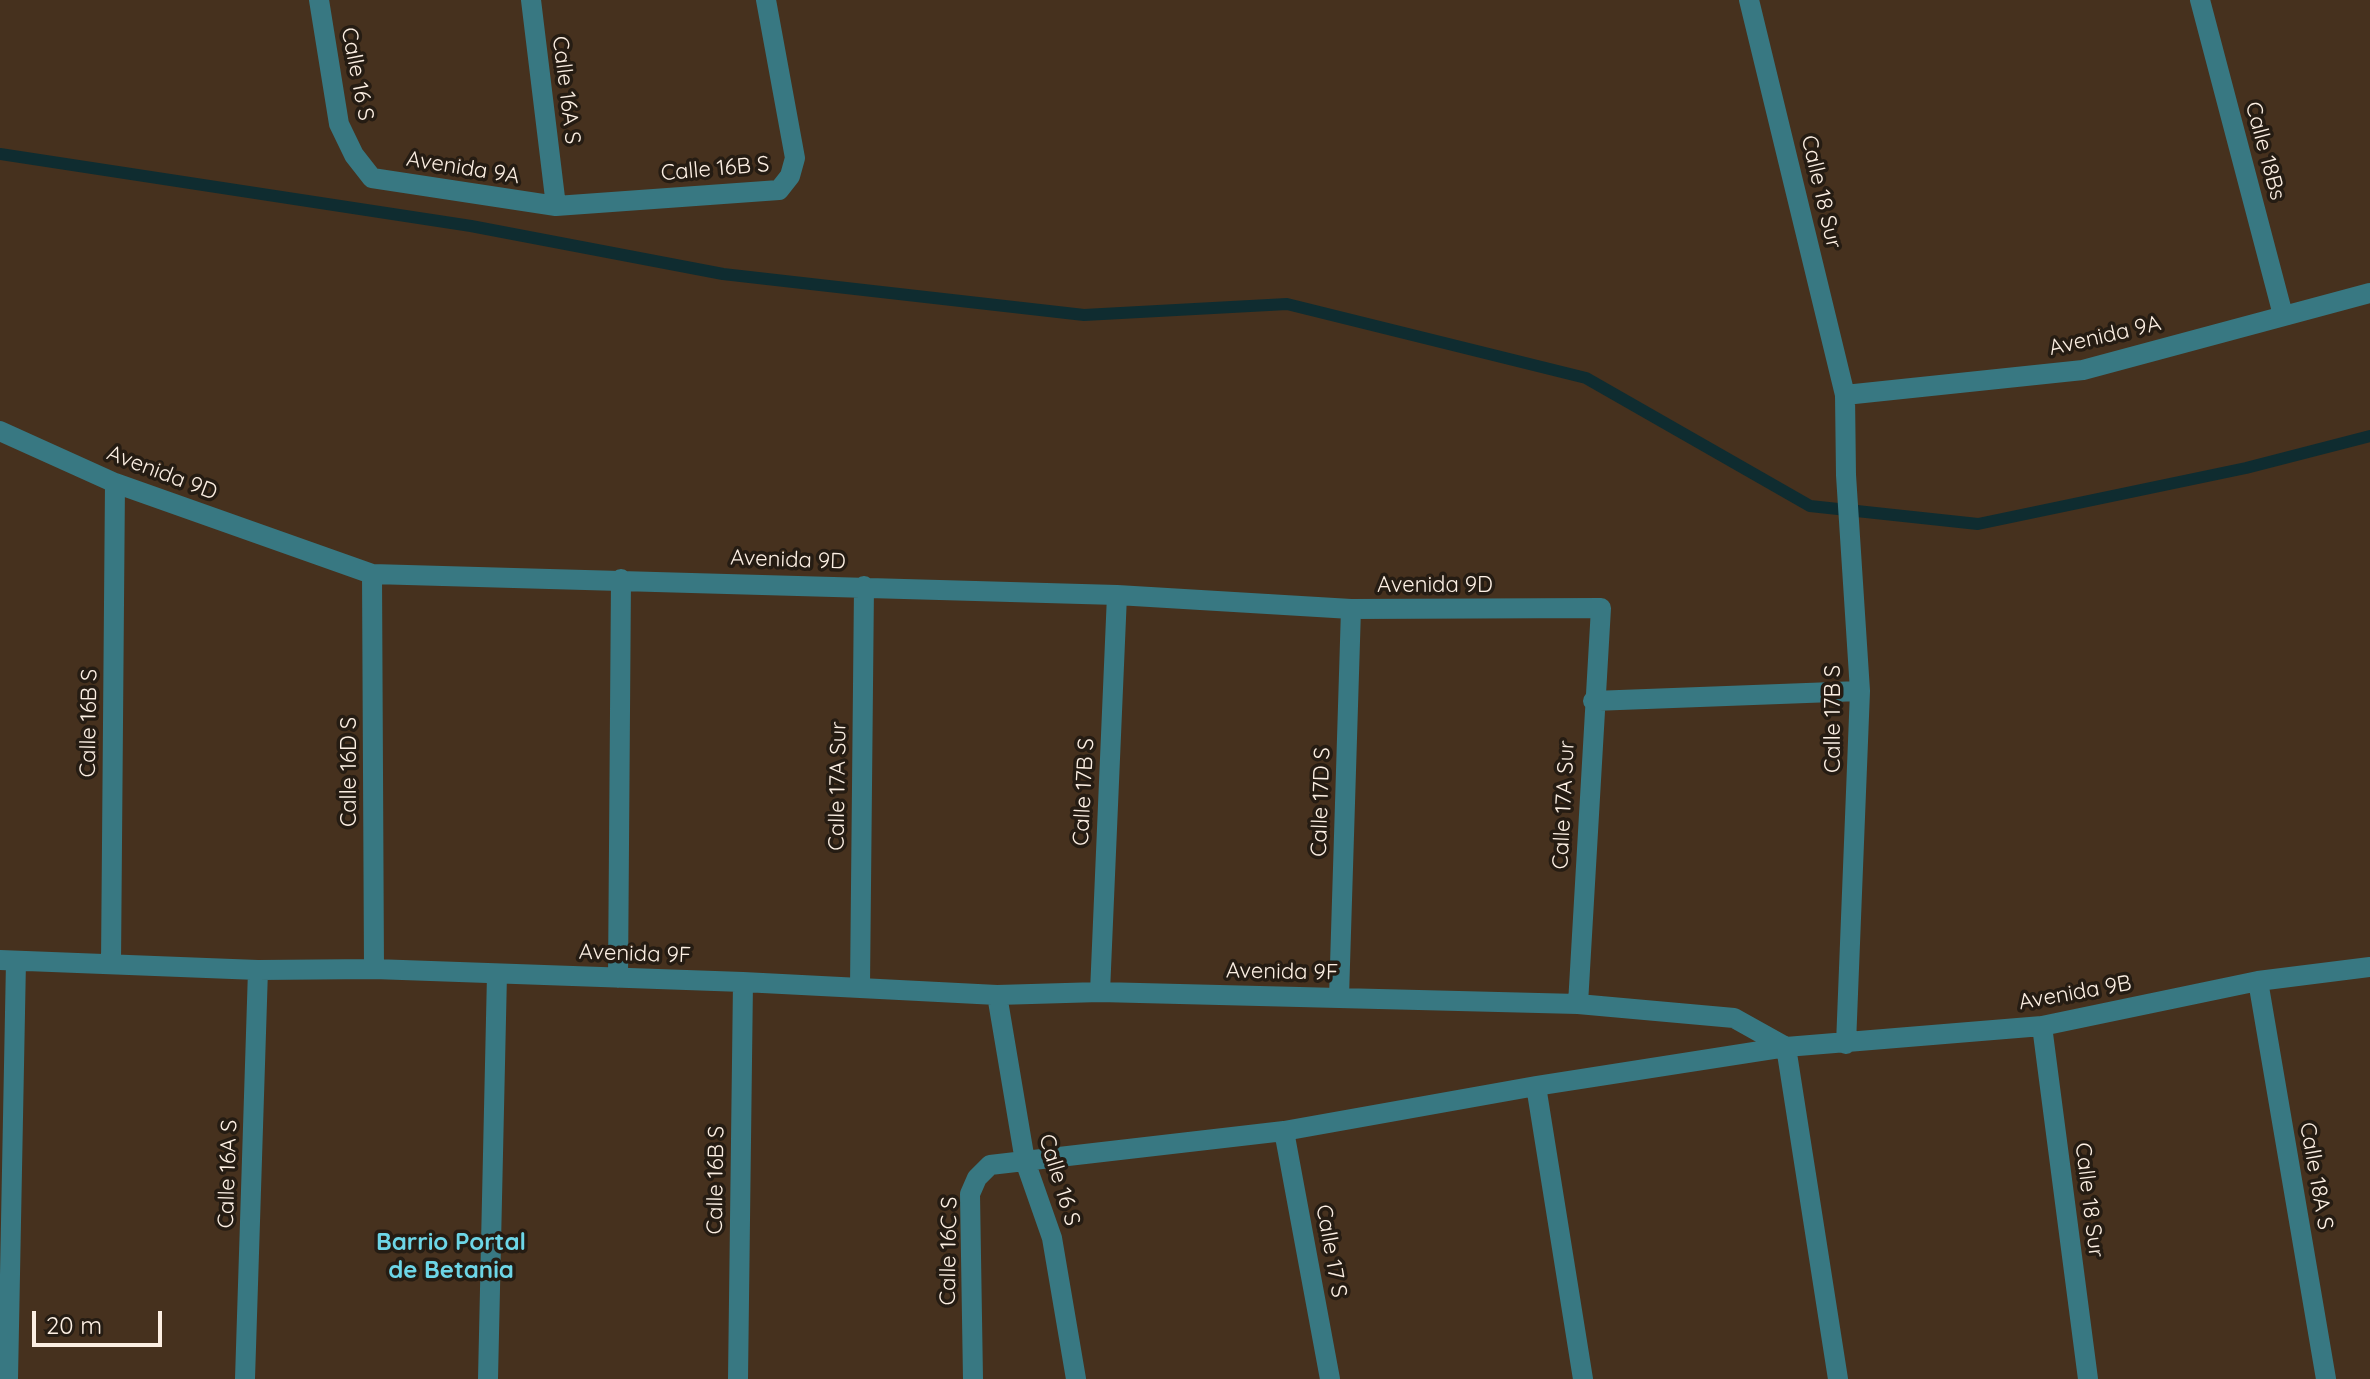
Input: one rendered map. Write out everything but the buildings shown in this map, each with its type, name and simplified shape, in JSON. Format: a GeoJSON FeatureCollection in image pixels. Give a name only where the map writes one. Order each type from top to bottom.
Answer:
{"type":"FeatureCollection","features":[{"type":"Feature","properties":{"kind":"street","name":"Calle 16 S"},"geometry":{"type":"LineString","coordinates":[[319,0],[339,124],[354,155]]}},
{"type":"Feature","properties":{"kind":"street","name":"Calle 16A S"},"geometry":{"type":"LineString","coordinates":[[531,0],[555,196]]}},
{"type":"Feature","properties":{"kind":"street","name":"Calle 16B S"},"geometry":{"type":"LineString","coordinates":[[555,196],[779,190],[790,176],[795,158],[766,0]]}},
{"type":"Feature","properties":{"kind":"street","name":"Calle 18 Sur"},"geometry":{"type":"LineString","coordinates":[[1749,0],[1845,395]]}},
{"type":"Feature","properties":{"kind":"street","name":"Calle 18Bs"},"geometry":{"type":"LineString","coordinates":[[2200,0],[2283,315]]}},
{"type":"Feature","properties":{"kind":"street","name":"Avenida 9A"},"geometry":{"type":"LineString","coordinates":[[354,155],[372,178],[555,196]]}},
{"type":"Feature","properties":{"kind":"street","name":"Avenida 9A"},"geometry":{"type":"LineString","coordinates":[[1845,395],[2083,370],[2370,293]]}},
{"type":"Feature","properties":{"kind":"street","name":"Calle 17B S"},"geometry":{"type":"LineString","coordinates":[[1845,395],[1846,475],[1860,691],[1846,1044]]}},
{"type":"Feature","properties":{"kind":"street","name":"Avenida 9D"},"geometry":{"type":"LineString","coordinates":[[0,431],[115,483],[372,574],[1117,595],[1351,609],[1601,608]]}},
{"type":"Feature","properties":{"kind":"street","name":"Calle 16B S"},"geometry":{"type":"LineString","coordinates":[[111,963],[115,483]]}},
{"type":"Feature","properties":{"kind":"street","name":"Calle 16D S"},"geometry":{"type":"LineString","coordinates":[[372,574],[374,969]]}},
{"type":"Feature","properties":{"kind":"street"},"geometry":{"type":"LineString","coordinates":[[618,978],[621,579]]}},
{"type":"Feature","properties":{"kind":"street","name":"Calle 17A Sur"},"geometry":{"type":"LineString","coordinates":[[860,986],[864,586]]}},
{"type":"Feature","properties":{"kind":"street","name":"Calle 17B S"},"geometry":{"type":"LineString","coordinates":[[1100,992],[1117,595]]}},
{"type":"Feature","properties":{"kind":"street","name":"Calle 17A Sur"},"geometry":{"type":"LineString","coordinates":[[1578,1004],[1593,701],[1601,608]]}},
{"type":"Feature","properties":{"kind":"street","name":"Calle 17D S"},"geometry":{"type":"LineString","coordinates":[[1339,997],[1351,609]]}},
{"type":"Feature","properties":{"kind":"street"},"geometry":{"type":"LineString","coordinates":[[1593,701],[1860,691]]}},
{"type":"Feature","properties":{"kind":"street","name":"Avenida 9F"},"geometry":{"type":"LineString","coordinates":[[8,960],[860,986],[997,995],[1100,992],[1578,1004],[1734,1018],[1786,1047]]}},
{"type":"Feature","properties":{"kind":"street"},"geometry":{"type":"LineString","coordinates":[[8,960],[8,1379]]}},
{"type":"Feature","properties":{"kind":"street","name":"Avenida 9B"},"geometry":{"type":"LineString","coordinates":[[1786,1047],[2042,1026],[2258,981],[2370,967]]}},
{"type":"Feature","properties":{"kind":"street","name":"Calle 16A S"},"geometry":{"type":"LineString","coordinates":[[245,1379],[258,970]]}},
{"type":"Feature","properties":{"kind":"street"},"geometry":{"type":"LineString","coordinates":[[488,1379],[497,974]]}},
{"type":"Feature","properties":{"kind":"street","name":"Calle 18A S"},"geometry":{"type":"LineString","coordinates":[[2258,981],[2326,1379]]}},
{"type":"Feature","properties":{"kind":"street","name":"Calle 16B S"},"geometry":{"type":"LineString","coordinates":[[738,1379],[743,982]]}},
{"type":"Feature","properties":{"kind":"street","name":"Calle 16 S"},"geometry":{"type":"LineString","coordinates":[[997,995],[1025,1161],[1052,1238],[1076,1379]]}},
{"type":"Feature","properties":{"kind":"street","name":"Calle 18 Sur"},"geometry":{"type":"LineString","coordinates":[[2042,1026],[2088,1379]]}},
{"type":"Feature","properties":{"kind":"street"},"geometry":{"type":"LineString","coordinates":[[1025,1161],[1284,1131],[1536,1086],[1786,1047],[1838,1379]]}},
{"type":"Feature","properties":{"kind":"street"},"geometry":{"type":"LineString","coordinates":[[1536,1086],[1583,1379]]}},
{"type":"Feature","properties":{"kind":"street","name":"Calle 17 S"},"geometry":{"type":"LineString","coordinates":[[1284,1131],[1330,1379]]}},
{"type":"Feature","properties":{"kind":"street","name":"Calle 16C S"},"geometry":{"type":"LineString","coordinates":[[973,1379],[970,1194],[977,1178],[990,1165],[1025,1161]]}},
{"type":"Feature","properties":{"kind":"waterway"},"geometry":{"type":"LineString","coordinates":[[0,154],[471,226],[723,274],[1084,315],[1287,304],[1586,378],[1810,506],[1978,524],[2246,468],[2370,436]]}},
{"type":"Feature","properties":{"kind":"district","name":"Barrio Portal de Betania"},"geometry":{"type":"Point","coordinates":[451,1257]}}]}
